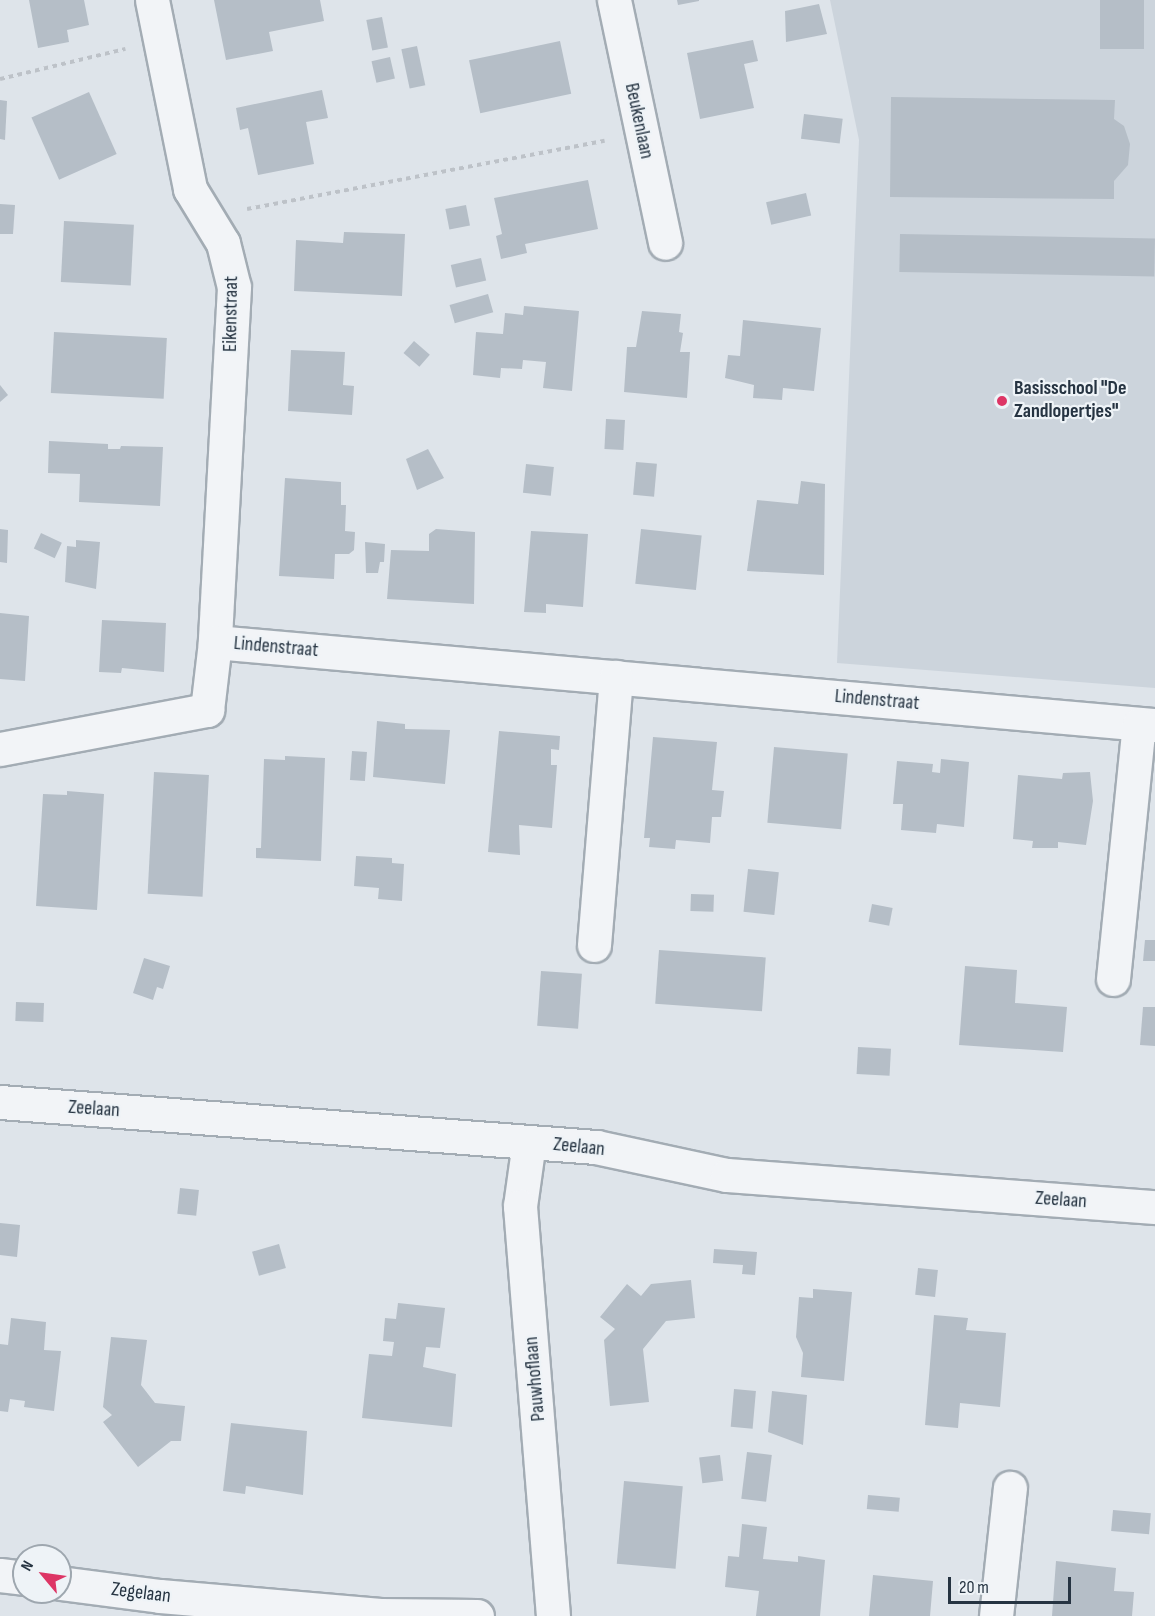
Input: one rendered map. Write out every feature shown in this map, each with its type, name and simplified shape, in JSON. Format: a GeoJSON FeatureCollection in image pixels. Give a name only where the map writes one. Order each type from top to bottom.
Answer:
{"type":"FeatureCollection","features":[{"type":"Feature","properties":{"kind":"street","name":"Eikenstraat"},"geometry":{"type":"LineString","coordinates":[[152,0],[190,189],[223,243],[234,287],[215,642]]}},
{"type":"Feature","properties":{"kind":"street","name":"Beukenlaan"},"geometry":{"type":"LineString","coordinates":[[614,0],[665,243]]}},
{"type":"Feature","properties":{"kind":"street","name":"Lindenstraat"},"geometry":{"type":"LineString","coordinates":[[0,749],[207,710],[215,642],[1147,724],[1144,778],[1113,978]]}},
{"type":"Feature","properties":{"kind":"street"},"geometry":{"type":"LineString","coordinates":[[594,945],[616,677]]}},
{"type":"Feature","properties":{"kind":"street","name":"Zeelaan"},"geometry":{"type":"LineString","coordinates":[[0,1101],[596,1147],[727,1174],[1155,1207]]}},
{"type":"Feature","properties":{"kind":"street","name":"Pauwhoflaan"},"geometry":{"type":"LineString","coordinates":[[529,1142],[520,1206],[553,1616]]}},
{"type":"Feature","properties":{"kind":"street"},"geometry":{"type":"LineString","coordinates":[[996,1616],[1010,1488]]}},
{"type":"Feature","properties":{"kind":"street","name":"Zegelaan"},"geometry":{"type":"LineString","coordinates":[[72,1585],[160,1596],[365,1615],[477,1616]]}},
{"type":"Feature","properties":{"kind":"path"},"geometry":{"type":"LineString","coordinates":[[0,79],[160,40]]}},
{"type":"Feature","properties":{"kind":"path"},"geometry":{"type":"LineString","coordinates":[[207,217],[641,134]]}},
{"type":"Feature","properties":{"kind":"shaded area","name":"Basisschool \"De Zandlopertjes\""},"geometry":{"type":"Polygon","coordinates":[[[830,0],[1155,0],[1155,688],[837,663],[859,140],[830,0]]]}},
{"type":"Feature","properties":{"kind":"building"},"geometry":{"type":"Polygon","coordinates":[[[29,0],[84,0],[89,25],[67,30],[69,42],[38,48],[29,0]]]}},
{"type":"Feature","properties":{"kind":"building"},"geometry":{"type":"Polygon","coordinates":[[[214,0],[320,0],[324,21],[269,32],[273,51],[226,60],[214,0]]]}},
{"type":"Feature","properties":{"kind":"building"},"geometry":{"type":"Polygon","coordinates":[[[677,0],[699,0],[699,1],[678,5],[677,0]]]}},
{"type":"Feature","properties":{"kind":"building"},"geometry":{"type":"Polygon","coordinates":[[[1100,0],[1144,0],[1144,49],[1100,49],[1100,0]]]}},
{"type":"Feature","properties":{"kind":"building"},"geometry":{"type":"Polygon","coordinates":[[[819,4],[827,34],[786,42],[785,11],[819,4]]]}},
{"type":"Feature","properties":{"kind":"building"},"geometry":{"type":"Polygon","coordinates":[[[382,17],[388,47],[372,50],[366,20],[382,17]]]}},
{"type":"Feature","properties":{"kind":"building"},"geometry":{"type":"Polygon","coordinates":[[[753,40],[758,61],[744,64],[754,108],[700,119],[687,53],[753,40]]]}},
{"type":"Feature","properties":{"kind":"building"},"geometry":{"type":"Polygon","coordinates":[[[560,41],[571,94],[480,113],[469,60],[560,41]]]}},
{"type":"Feature","properties":{"kind":"building"},"geometry":{"type":"Polygon","coordinates":[[[417,46],[425,85],[410,88],[401,49],[417,46]]]}},
{"type":"Feature","properties":{"kind":"building"},"geometry":{"type":"Polygon","coordinates":[[[390,57],[395,78],[376,83],[371,61],[390,57]]]}},
{"type":"Feature","properties":{"kind":"building"},"geometry":{"type":"Polygon","coordinates":[[[322,90],[328,118],[306,122],[314,164],[258,175],[248,128],[240,130],[236,108],[322,90]]]}},
{"type":"Feature","properties":{"kind":"building"},"geometry":{"type":"Polygon","coordinates":[[[89,92],[117,154],[59,180],[31,118],[89,92]]]}},
{"type":"Feature","properties":{"kind":"building"},"geometry":{"type":"Polygon","coordinates":[[[891,97],[1115,100],[1114,119],[1124,126],[1130,144],[1128,165],[1114,181],[1114,199],[890,197],[891,97]]]}},
{"type":"Feature","properties":{"kind":"building"},"geometry":{"type":"Polygon","coordinates":[[[0,100],[7,101],[5,140],[0,139],[0,100]]]}},
{"type":"Feature","properties":{"kind":"building"},"geometry":{"type":"Polygon","coordinates":[[[804,114],[843,119],[840,144],[801,139],[804,114]]]}},
{"type":"Feature","properties":{"kind":"building"},"geometry":{"type":"Polygon","coordinates":[[[588,180],[598,229],[525,244],[527,253],[501,259],[496,236],[502,234],[494,198],[588,180]]]}},
{"type":"Feature","properties":{"kind":"building"},"geometry":{"type":"Polygon","coordinates":[[[806,193],[811,215],[771,225],[766,202],[806,193]]]}},
{"type":"Feature","properties":{"kind":"building"},"geometry":{"type":"Polygon","coordinates":[[[0,204],[15,205],[13,234],[0,234],[0,204]]]}},
{"type":"Feature","properties":{"kind":"building"},"geometry":{"type":"Polygon","coordinates":[[[466,205],[470,226],[449,230],[445,209],[466,205]]]}},
{"type":"Feature","properties":{"kind":"building"},"geometry":{"type":"Polygon","coordinates":[[[64,221],[134,225],[131,286],[61,282],[64,221]]]}},
{"type":"Feature","properties":{"kind":"building"},"geometry":{"type":"Polygon","coordinates":[[[344,232],[405,234],[402,296],[294,291],[296,240],[343,243],[344,232]]]}},
{"type":"Feature","properties":{"kind":"building"},"geometry":{"type":"Polygon","coordinates":[[[900,234],[1155,238],[1154,276],[899,272],[900,234]]]}},
{"type":"Feature","properties":{"kind":"building"},"geometry":{"type":"Polygon","coordinates":[[[481,258],[486,280],[456,287],[451,265],[481,258]]]}},
{"type":"Feature","properties":{"kind":"building"},"geometry":{"type":"Polygon","coordinates":[[[488,294],[493,312],[455,323],[450,305],[488,294]]]}},
{"type":"Feature","properties":{"kind":"building"},"geometry":{"type":"Polygon","coordinates":[[[524,306],[579,311],[572,391],[543,388],[546,362],[523,360],[522,369],[501,368],[500,378],[473,375],[476,332],[503,334],[505,313],[523,315],[524,306]]]}},
{"type":"Feature","properties":{"kind":"building"},"geometry":{"type":"Polygon","coordinates":[[[642,311],[681,314],[679,332],[683,333],[680,352],[690,352],[687,398],[624,392],[627,347],[636,347],[642,311]]]}},
{"type":"Feature","properties":{"kind":"building"},"geometry":{"type":"Polygon","coordinates":[[[743,320],[821,328],[814,391],[783,388],[782,400],[753,398],[754,385],[725,378],[728,355],[740,356],[743,320]]]}},
{"type":"Feature","properties":{"kind":"building"},"geometry":{"type":"Polygon","coordinates":[[[54,332],[167,338],[164,399],[51,393],[54,332]]]}},
{"type":"Feature","properties":{"kind":"building"},"geometry":{"type":"Polygon","coordinates":[[[414,341],[430,355],[419,367],[404,353],[414,341]]]}},
{"type":"Feature","properties":{"kind":"building"},"geometry":{"type":"Polygon","coordinates":[[[291,350],[345,352],[343,385],[354,386],[352,415],[288,411],[291,350]]]}},
{"type":"Feature","properties":{"kind":"building"},"geometry":{"type":"Polygon","coordinates":[[[0,385],[8,395],[0,402],[0,385]]]}},
{"type":"Feature","properties":{"kind":"building"},"geometry":{"type":"Polygon","coordinates":[[[606,419],[625,420],[623,450],[604,449],[606,419]]]}},
{"type":"Feature","properties":{"kind":"building"},"geometry":{"type":"Polygon","coordinates":[[[49,441],[108,444],[108,449],[120,449],[121,446],[163,447],[160,506],[79,502],[80,474],[48,473],[49,441]]]}},
{"type":"Feature","properties":{"kind":"building"},"geometry":{"type":"Polygon","coordinates":[[[428,449],[444,478],[417,490],[406,459],[428,449]]]}},
{"type":"Feature","properties":{"kind":"building"},"geometry":{"type":"Polygon","coordinates":[[[636,462],[657,464],[654,497],[633,495],[636,462]]]}},
{"type":"Feature","properties":{"kind":"building"},"geometry":{"type":"Polygon","coordinates":[[[526,464],[554,467],[551,496],[523,493],[526,464]]]}},
{"type":"Feature","properties":{"kind":"building"},"geometry":{"type":"Polygon","coordinates":[[[285,478],[341,482],[341,505],[346,505],[345,531],[355,532],[354,550],[349,554],[335,554],[334,579],[279,576],[285,478]]]}},
{"type":"Feature","properties":{"kind":"building"},"geometry":{"type":"Polygon","coordinates":[[[801,481],[825,484],[824,575],[747,571],[757,500],[798,504],[801,481]]]}},
{"type":"Feature","properties":{"kind":"building"},"geometry":{"type":"Polygon","coordinates":[[[0,529],[8,530],[7,563],[0,562],[0,529]]]}},
{"type":"Feature","properties":{"kind":"building"},"geometry":{"type":"Polygon","coordinates":[[[436,529],[475,532],[474,604],[387,599],[391,550],[429,551],[429,534],[436,529]]]}},
{"type":"Feature","properties":{"kind":"building"},"geometry":{"type":"Polygon","coordinates":[[[641,529],[702,535],[696,590],[635,584],[641,529]]]}},
{"type":"Feature","properties":{"kind":"building"},"geometry":{"type":"Polygon","coordinates":[[[531,531],[588,534],[583,607],[546,604],[546,613],[524,612],[531,531]]]}},
{"type":"Feature","properties":{"kind":"building"},"geometry":{"type":"Polygon","coordinates":[[[41,533],[62,543],[55,558],[34,548],[41,533]]]}},
{"type":"Feature","properties":{"kind":"building"},"geometry":{"type":"Polygon","coordinates":[[[76,540],[100,542],[96,589],[65,582],[67,546],[76,547],[76,540]]]}},
{"type":"Feature","properties":{"kind":"building"},"geometry":{"type":"Polygon","coordinates":[[[365,542],[385,544],[384,562],[380,562],[378,573],[366,573],[365,542]]]}},
{"type":"Feature","properties":{"kind":"building"},"geometry":{"type":"Polygon","coordinates":[[[0,613],[29,616],[25,681],[0,679],[0,613]]]}},
{"type":"Feature","properties":{"kind":"building"},"geometry":{"type":"Polygon","coordinates":[[[102,620],[166,623],[164,672],[122,668],[121,673],[99,672],[102,620]]]}},
{"type":"Feature","properties":{"kind":"building"},"geometry":{"type":"Polygon","coordinates":[[[377,721],[405,724],[405,729],[450,730],[445,784],[373,777],[377,721]]]}},
{"type":"Feature","properties":{"kind":"building"},"geometry":{"type":"Polygon","coordinates":[[[499,731],[560,736],[559,750],[551,749],[551,765],[557,765],[552,828],[519,825],[520,855],[488,852],[499,731]]]}},
{"type":"Feature","properties":{"kind":"building"},"geometry":{"type":"Polygon","coordinates":[[[653,737],[717,742],[712,790],[724,791],[721,817],[712,817],[710,843],[676,840],[675,849],[649,847],[650,838],[644,838],[653,737]]]}},
{"type":"Feature","properties":{"kind":"building"},"geometry":{"type":"Polygon","coordinates":[[[774,747],[848,753],[841,829],[767,823],[774,747]]]}},
{"type":"Feature","properties":{"kind":"building"},"geometry":{"type":"Polygon","coordinates":[[[352,751],[367,752],[365,781],[350,780],[352,751]]]}},
{"type":"Feature","properties":{"kind":"building"},"geometry":{"type":"Polygon","coordinates":[[[285,756],[325,758],[321,861],[256,858],[256,848],[261,848],[264,759],[285,760],[285,756]]]}},
{"type":"Feature","properties":{"kind":"building"},"geometry":{"type":"Polygon","coordinates":[[[941,759],[969,762],[964,827],[937,824],[936,833],[901,830],[903,804],[893,804],[897,761],[933,764],[932,772],[940,773],[941,759]]]}},
{"type":"Feature","properties":{"kind":"building"},"geometry":{"type":"Polygon","coordinates":[[[154,772],[209,775],[203,897],[148,894],[154,772]]]}},
{"type":"Feature","properties":{"kind":"building"},"geometry":{"type":"Polygon","coordinates":[[[1090,772],[1093,801],[1086,845],[1058,842],[1058,848],[1032,848],[1033,841],[1013,839],[1018,775],[1062,779],[1063,773],[1090,772]]]}},
{"type":"Feature","properties":{"kind":"building"},"geometry":{"type":"Polygon","coordinates":[[[67,791],[104,794],[97,910],[36,906],[43,794],[67,795],[67,791]]]}},
{"type":"Feature","properties":{"kind":"building"},"geometry":{"type":"Polygon","coordinates":[[[356,856],[392,858],[392,863],[404,864],[402,901],[378,899],[379,888],[354,886],[356,856]]]}},
{"type":"Feature","properties":{"kind":"building"},"geometry":{"type":"Polygon","coordinates":[[[748,869],[779,872],[774,915],[744,912],[748,869]]]}},
{"type":"Feature","properties":{"kind":"building"},"geometry":{"type":"Polygon","coordinates":[[[691,894],[714,895],[713,912],[690,911],[691,894]]]}},
{"type":"Feature","properties":{"kind":"building"},"geometry":{"type":"Polygon","coordinates":[[[872,904],[893,908],[889,926],[869,922],[872,904]]]}},
{"type":"Feature","properties":{"kind":"building"},"geometry":{"type":"Polygon","coordinates":[[[1145,940],[1155,940],[1155,961],[1143,961],[1145,940]]]}},
{"type":"Feature","properties":{"kind":"building"},"geometry":{"type":"Polygon","coordinates":[[[659,950],[766,957],[762,1011],[655,1004],[659,950]]]}},
{"type":"Feature","properties":{"kind":"building"},"geometry":{"type":"Polygon","coordinates":[[[144,958],[170,966],[163,989],[157,987],[153,1000],[133,993],[144,958]]]}},
{"type":"Feature","properties":{"kind":"building"},"geometry":{"type":"Polygon","coordinates":[[[965,966],[1017,970],[1015,1003],[1067,1007],[1063,1052],[959,1045],[965,966]]]}},
{"type":"Feature","properties":{"kind":"building"},"geometry":{"type":"Polygon","coordinates":[[[541,971],[582,974],[578,1029],[537,1026],[541,971]]]}},
{"type":"Feature","properties":{"kind":"building"},"geometry":{"type":"Polygon","coordinates":[[[16,1002],[44,1003],[43,1022],[15,1021],[16,1002]]]}},
{"type":"Feature","properties":{"kind":"building"},"geometry":{"type":"Polygon","coordinates":[[[1143,1007],[1155,1007],[1155,1046],[1140,1045],[1143,1007]]]}},
{"type":"Feature","properties":{"kind":"building"},"geometry":{"type":"Polygon","coordinates":[[[858,1047],[891,1049],[890,1076],[857,1074],[858,1047]]]}},
{"type":"Feature","properties":{"kind":"building"},"geometry":{"type":"Polygon","coordinates":[[[180,1188],[199,1190],[196,1216],[177,1214],[180,1188]]]}},
{"type":"Feature","properties":{"kind":"building"},"geometry":{"type":"Polygon","coordinates":[[[0,1223],[20,1225],[17,1257],[0,1255],[0,1223]]]}},
{"type":"Feature","properties":{"kind":"building"},"geometry":{"type":"Polygon","coordinates":[[[279,1244],[286,1268],[259,1276],[252,1252],[279,1244]]]}},
{"type":"Feature","properties":{"kind":"building"},"geometry":{"type":"Polygon","coordinates":[[[714,1249],[757,1252],[755,1275],[742,1274],[743,1265],[713,1263],[714,1249]]]}},
{"type":"Feature","properties":{"kind":"building"},"geometry":{"type":"Polygon","coordinates":[[[918,1268],[938,1270],[935,1297],[915,1295],[918,1268]]]}},
{"type":"Feature","properties":{"kind":"building"},"geometry":{"type":"Polygon","coordinates":[[[691,1280],[695,1318],[666,1321],[643,1349],[649,1402],[610,1406],[604,1340],[615,1329],[600,1317],[627,1284],[641,1296],[651,1284],[691,1280]]]}},
{"type":"Feature","properties":{"kind":"building"},"geometry":{"type":"Polygon","coordinates":[[[813,1289],[852,1292],[844,1381],[801,1377],[803,1353],[796,1337],[799,1297],[813,1298],[813,1289]]]}},
{"type":"Feature","properties":{"kind":"building"},"geometry":{"type":"Polygon","coordinates":[[[398,1303],[445,1308],[440,1348],[426,1347],[423,1367],[456,1374],[452,1427],[362,1418],[369,1354],[392,1356],[394,1342],[383,1341],[385,1318],[396,1319],[398,1303]]]}},
{"type":"Feature","properties":{"kind":"building"},"geometry":{"type":"Polygon","coordinates":[[[934,1315],[968,1318],[966,1330],[1006,1333],[1000,1407],[960,1403],[958,1428],[925,1425],[934,1315]]]}},
{"type":"Feature","properties":{"kind":"building"},"geometry":{"type":"Polygon","coordinates":[[[11,1318],[46,1322],[44,1350],[61,1351],[54,1411],[24,1407],[25,1401],[10,1399],[8,1412],[0,1411],[0,1344],[8,1345],[11,1318]]]}},
{"type":"Feature","properties":{"kind":"building"},"geometry":{"type":"Polygon","coordinates":[[[111,1337],[147,1340],[141,1385],[155,1403],[185,1406],[181,1441],[171,1441],[138,1467],[103,1422],[112,1415],[103,1407],[111,1337]]]}},
{"type":"Feature","properties":{"kind":"building"},"geometry":{"type":"Polygon","coordinates":[[[734,1389],[756,1391],[753,1429],[731,1427],[734,1389]]]}},
{"type":"Feature","properties":{"kind":"building"},"geometry":{"type":"Polygon","coordinates":[[[772,1391],[807,1395],[803,1445],[768,1432],[772,1391]]]}},
{"type":"Feature","properties":{"kind":"building"},"geometry":{"type":"Polygon","coordinates":[[[231,1423],[307,1431],[303,1495],[246,1486],[245,1494],[223,1491],[231,1423]]]}},
{"type":"Feature","properties":{"kind":"building"},"geometry":{"type":"Polygon","coordinates":[[[747,1452],[772,1455],[766,1502],[741,1499],[747,1452]]]}},
{"type":"Feature","properties":{"kind":"building"},"geometry":{"type":"Polygon","coordinates":[[[720,1455],[723,1481],[702,1483],[699,1458],[720,1455]]]}},
{"type":"Feature","properties":{"kind":"building"},"geometry":{"type":"Polygon","coordinates":[[[624,1481],[683,1486],[676,1569],[617,1564],[624,1481]]]}},
{"type":"Feature","properties":{"kind":"building"},"geometry":{"type":"Polygon","coordinates":[[[868,1495],[900,1498],[899,1512],[867,1509],[868,1495]]]}},
{"type":"Feature","properties":{"kind":"building"},"geometry":{"type":"Polygon","coordinates":[[[1113,1510],[1151,1513],[1149,1534],[1111,1531],[1113,1510]]]}},
{"type":"Feature","properties":{"kind":"building"},"geometry":{"type":"Polygon","coordinates":[[[742,1524],[767,1527],[763,1559],[798,1562],[798,1556],[825,1560],[820,1616],[756,1616],[759,1591],[725,1587],[728,1556],[739,1557],[742,1524]]]}},
{"type":"Feature","properties":{"kind":"building"},"geometry":{"type":"Polygon","coordinates":[[[1056,1561],[1116,1568],[1114,1591],[1134,1592],[1132,1616],[1052,1616],[1056,1561]]]}},
{"type":"Feature","properties":{"kind":"building"},"geometry":{"type":"Polygon","coordinates":[[[873,1575],[933,1581],[930,1616],[869,1616],[873,1575]]]}},
{"type":"Feature","properties":{"kind":"place","name":"Basisschool \"De Zandlopertjes\""},"geometry":{"type":"Point","coordinates":[1002,401]}}]}
